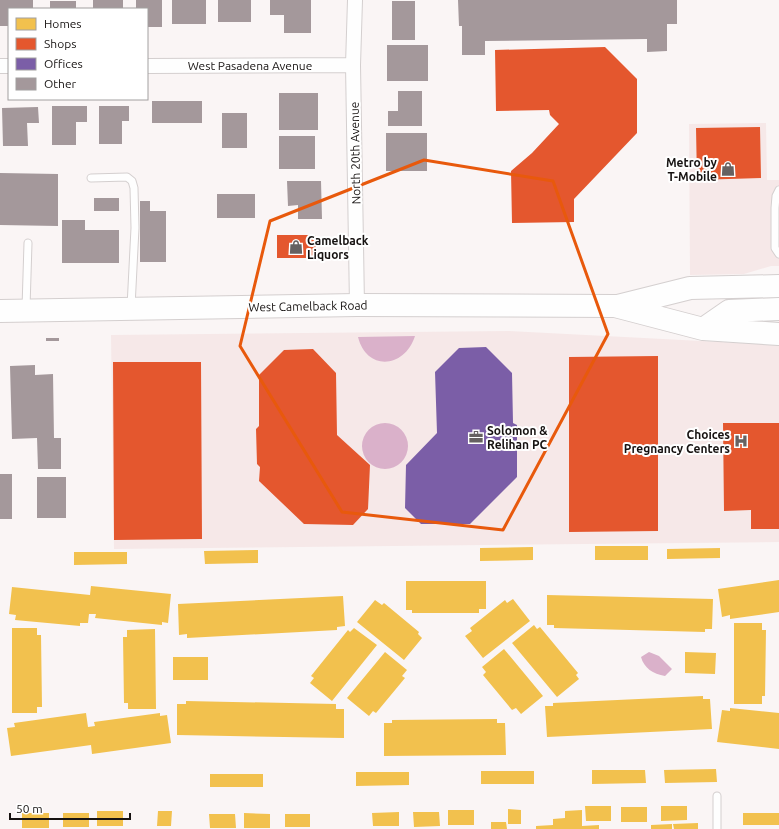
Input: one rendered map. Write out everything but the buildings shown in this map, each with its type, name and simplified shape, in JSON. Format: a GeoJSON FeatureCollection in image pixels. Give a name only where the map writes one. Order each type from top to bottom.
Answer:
{"type":"FeatureCollection","features":[{"type":"Feature","properties":{"kind":"main road","name":"West Camelback Road"},"geometry":{"type":"LineString","coordinates":[[0,311],[357,305],[615,306],[690,288],[779,286]]}},
{"type":"Feature","properties":{"kind":"main road","name":"West Camelback Road"},"geometry":{"type":"LineString","coordinates":[[615,306],[703,329],[779,334]]}},
{"type":"Feature","properties":{"kind":"main road"},"geometry":{"type":"LineString","coordinates":[[703,329],[729,311],[779,309]]}},
{"type":"Feature","properties":{"kind":"street","name":"North 20th Avenue"},"geometry":{"type":"LineString","coordinates":[[355,0],[353,65],[357,305]]}},
{"type":"Feature","properties":{"kind":"street","name":"West Pasadena Avenue"},"geometry":{"type":"LineString","coordinates":[[148,66],[353,65]]}},
{"type":"Feature","properties":{"kind":"lane"},"geometry":{"type":"LineString","coordinates":[[91,178],[127,177],[132,181],[134,188],[136,228],[131,309]]}},
{"type":"Feature","properties":{"kind":"lane"},"geometry":{"type":"LineString","coordinates":[[779,190],[776,196],[775,208],[775,248],[779,254]]}},
{"type":"Feature","properties":{"kind":"lane"},"geometry":{"type":"LineString","coordinates":[[26,310],[28,243]]}},
{"type":"Feature","properties":{"kind":"lane"},"geometry":{"type":"LineString","coordinates":[[717,829],[718,796]]}},
{"type":"Feature","properties":{"kind":"highlighted area"},"geometry":{"type":"Polygon","coordinates":[[[424,160],[553,181],[608,334],[503,530],[342,512],[240,346],[270,221],[424,160]]]}},
{"type":"Feature","properties":{"kind":"shaded area"},"geometry":{"type":"Polygon","coordinates":[[[766,123],[767,180],[779,180],[779,266],[771,266],[744,274],[690,275],[689,124],[766,123]]]}},
{"type":"Feature","properties":{"kind":"shaded area"},"geometry":{"type":"Polygon","coordinates":[[[509,331],[779,345],[779,542],[114,549],[111,335],[509,331]]]}},
{"type":"Feature","properties":{"kind":"shaded area"},"geometry":{"type":"Polygon","coordinates":[[[415,336],[410,347],[403,355],[395,360],[386,362],[377,361],[369,356],[358,337],[415,336]]]}},
{"type":"Feature","properties":{"kind":"shaded area"},"geometry":{"type":"Polygon","coordinates":[[[380,423],[390,423],[398,427],[404,433],[408,441],[408,451],[404,459],[398,465],[390,469],[380,469],[372,465],[366,459],[362,451],[362,441],[366,433],[372,427],[380,423]]]}},
{"type":"Feature","properties":{"kind":"shaded area"},"geometry":{"type":"Polygon","coordinates":[[[649,652],[659,656],[672,669],[665,676],[653,672],[642,661],[641,657],[649,652]]]}},
{"type":"Feature","properties":{"kind":"place","name":"Metro by T-Mobile"},"geometry":{"type":"Point","coordinates":[728,169]}},
{"type":"Feature","properties":{"kind":"place","name":"Camelback Liquors"},"geometry":{"type":"Point","coordinates":[296,247]}},
{"type":"Feature","properties":{"kind":"place","name":"Solomon & Relihan PC"},"geometry":{"type":"Point","coordinates":[476,437]}},
{"type":"Feature","properties":{"kind":"place","name":"Choices Pregnancy Centers"},"geometry":{"type":"Point","coordinates":[741,441]}}]}
